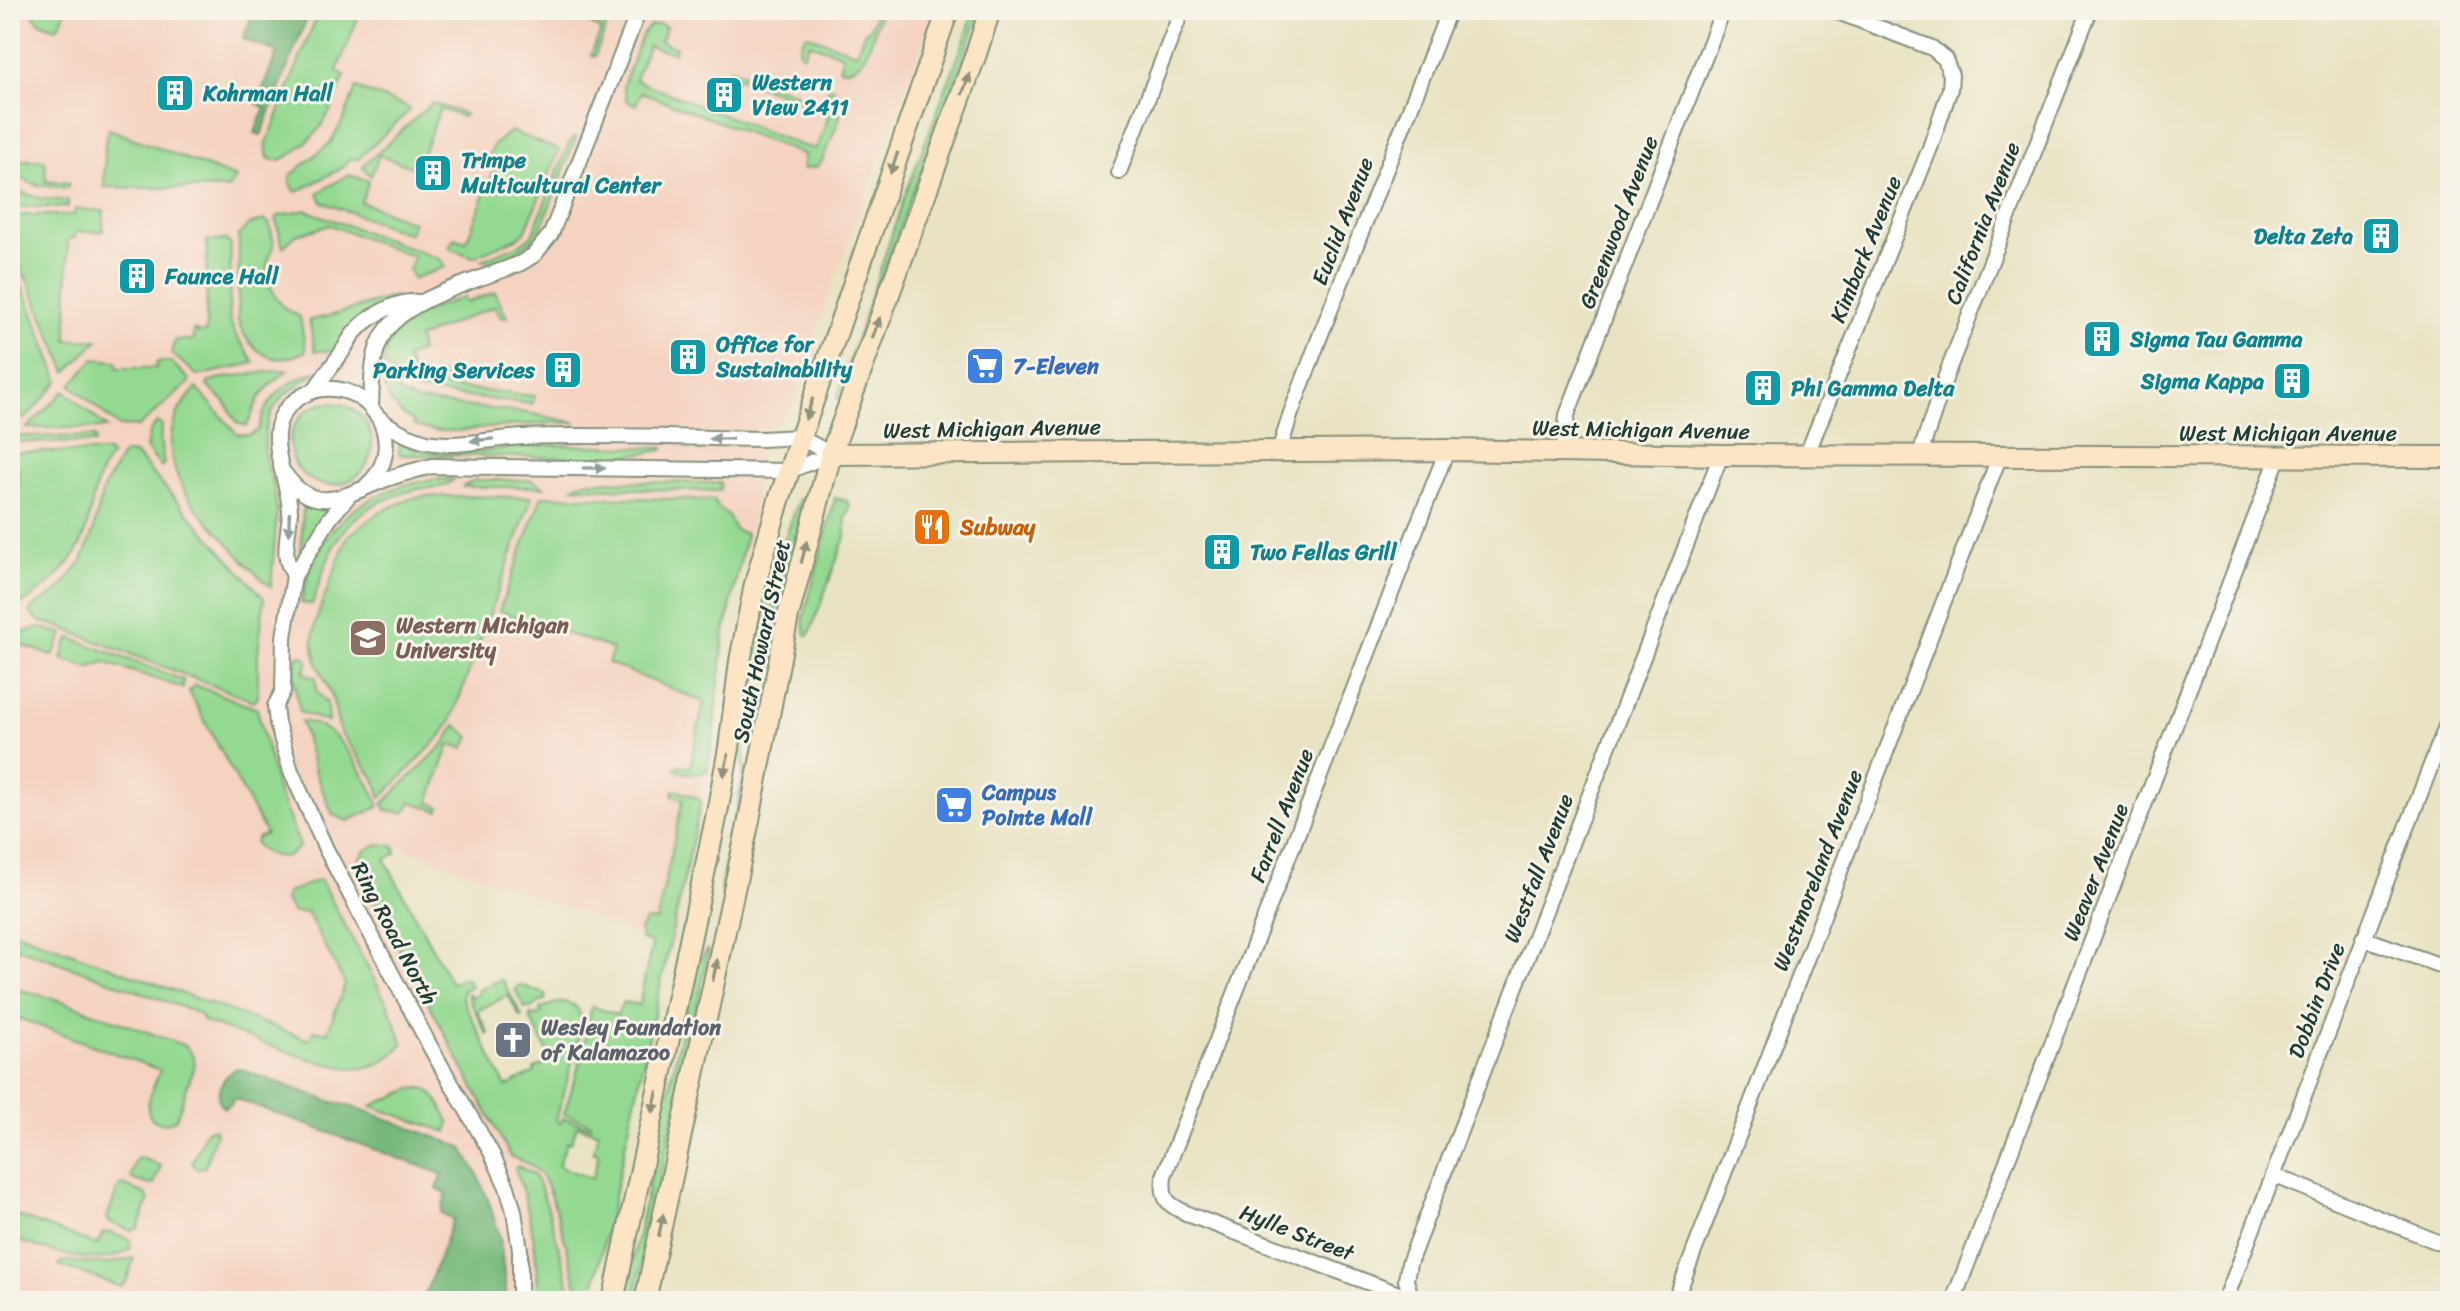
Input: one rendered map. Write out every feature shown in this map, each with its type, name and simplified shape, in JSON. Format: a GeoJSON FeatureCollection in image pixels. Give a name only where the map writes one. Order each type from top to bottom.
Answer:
{"type":"FeatureCollection","features":[{"type":"Feature","properties":{"kind":"street"},"geometry":{"type":"LineString","coordinates":[[354,494],[376,477],[384,459],[386,438],[375,412],[373,377],[377,350],[384,334],[395,321],[420,303],[521,263],[544,244],[551,234],[639,10]]}},
{"type":"Feature","properties":{"kind":"street","name":"South Howard Street"},"geometry":{"type":"LineString","coordinates":[[613,1301],[716,818],[755,584],[799,437],[948,10]]}},
{"type":"Feature","properties":{"kind":"street","name":"South Howard Street"},"geometry":{"type":"LineString","coordinates":[[645,1301],[748,825],[788,616],[831,454],[990,10]]}},
{"type":"Feature","properties":{"kind":"street"},"geometry":{"type":"LineString","coordinates":[[1119,172],[1182,10]]}},
{"type":"Feature","properties":{"kind":"street","name":"Euclid Avenue"},"geometry":{"type":"LineString","coordinates":[[1279,451],[1322,331],[1449,10]]}},
{"type":"Feature","properties":{"kind":"street","name":"Greenwood Avenue"},"geometry":{"type":"LineString","coordinates":[[1564,451],[1567,415],[1723,10]]}},
{"type":"Feature","properties":{"kind":"street","name":"Kimbark Avenue"},"geometry":{"type":"LineString","coordinates":[[1807,454],[1930,148],[1950,89],[1951,75],[1945,59],[1932,48],[1833,10]]}},
{"type":"Feature","properties":{"kind":"street","name":"California Avenue"},"geometry":{"type":"LineString","coordinates":[[1920,454],[1947,373],[2090,10]]}},
{"type":"Feature","properties":{"kind":"street","name":"Ring Road North"},"geometry":{"type":"LineString","coordinates":[[294,576],[286,557],[290,514],[276,440],[281,420],[296,400],[314,391],[352,335],[364,323],[380,313],[413,301],[420,303]]}},
{"type":"Feature","properties":{"kind":"street"},"geometry":{"type":"LineString","coordinates":[[314,391],[344,390],[359,397],[375,412],[413,437],[441,443],[522,437],[799,437]]}},
{"type":"Feature","properties":{"kind":"street","name":"West Michigan Avenue"},"geometry":{"type":"LineString","coordinates":[[799,437],[831,454]]}},
{"type":"Feature","properties":{"kind":"street","name":"West Michigan Avenue"},"geometry":{"type":"LineString","coordinates":[[282,470],[296,487],[312,497],[329,499],[354,494],[386,479],[432,466],[789,471],[831,454],[1447,450],[1721,455],[2450,457]]}},
{"type":"Feature","properties":{"kind":"street","name":"Farrell Avenue"},"geometry":{"type":"LineString","coordinates":[[1165,1198],[1164,1176],[1447,450]]}},
{"type":"Feature","properties":{"kind":"street","name":"Westfall Avenue"},"geometry":{"type":"LineString","coordinates":[[1413,1300],[1406,1280],[1409,1263],[1721,455]]}},
{"type":"Feature","properties":{"kind":"street","name":"Westmoreland Avenue"},"geometry":{"type":"LineString","coordinates":[[1675,1301],[2000,455]]}},
{"type":"Feature","properties":{"kind":"street","name":"Weaver Avenue"},"geometry":{"type":"LineString","coordinates":[[1953,1301],[2278,458]]}},
{"type":"Feature","properties":{"kind":"street","name":"Ring Road North"},"geometry":{"type":"LineString","coordinates":[[354,494],[330,518],[294,576],[284,637],[283,691],[275,706],[277,723],[291,771],[326,849],[507,1187],[520,1250],[520,1301]]}},
{"type":"Feature","properties":{"kind":"street"},"geometry":{"type":"LineString","coordinates":[[738,681],[774,688]]}},
{"type":"Feature","properties":{"kind":"street","name":"Dobbin Drive"},"geometry":{"type":"LineString","coordinates":[[2225,1301],[2450,716]]}},
{"type":"Feature","properties":{"kind":"street"},"geometry":{"type":"LineString","coordinates":[[2363,938],[2450,969]]}},
{"type":"Feature","properties":{"kind":"street"},"geometry":{"type":"LineString","coordinates":[[2273,1175],[2450,1247]]}},
{"type":"Feature","properties":{"kind":"street","name":"Hylle Street"},"geometry":{"type":"LineString","coordinates":[[1165,1198],[1169,1205],[1190,1215],[1413,1300]]}},
{"type":"Feature","properties":{"kind":"shaded area","name":"Western Michigan University"},"geometry":{"type":"Polygon","coordinates":[[[10,10],[934,10],[822,314],[794,404],[778,422],[763,427],[755,500],[731,611],[673,950],[393,845],[396,853],[385,860],[366,886],[484,1106],[556,1182],[611,1202],[590,1301],[10,1301],[10,10]]]}},
{"type":"Feature","properties":{"kind":"green space"},"geometry":{"type":"Polygon","coordinates":[[[30,10],[66,10],[56,28],[39,22],[30,10]]]}},
{"type":"Feature","properties":{"kind":"green space"},"geometry":{"type":"Polygon","coordinates":[[[259,10],[310,10],[261,135],[255,133],[265,107],[257,104],[277,52],[243,39],[253,13],[259,10]]]}},
{"type":"Feature","properties":{"kind":"green space"},"geometry":{"type":"Polygon","coordinates":[[[319,10],[361,10],[337,71],[345,75],[327,117],[315,134],[287,157],[272,160],[268,158],[266,146],[319,10]]]}},
{"type":"Feature","properties":{"kind":"green space"},"geometry":{"type":"Polygon","coordinates":[[[877,10],[881,10],[868,50],[856,66],[839,68],[843,55],[809,43],[804,55],[800,53],[799,47],[808,35],[856,53],[877,10]]]}},
{"type":"Feature","properties":{"kind":"green space"},"geometry":{"type":"Polygon","coordinates":[[[974,10],[981,10],[891,252],[843,399],[837,398],[904,198],[974,10]]]}},
{"type":"Feature","properties":{"kind":"green space"},"geometry":{"type":"Polygon","coordinates":[[[578,11],[608,23],[595,56],[591,55],[601,30],[576,17],[578,11]]]}},
{"type":"Feature","properties":{"kind":"green space"},"geometry":{"type":"Polygon","coordinates":[[[660,24],[666,27],[660,41],[676,48],[674,53],[648,46],[635,80],[800,145],[816,149],[829,115],[806,104],[808,98],[830,106],[834,95],[827,92],[831,87],[837,91],[842,99],[842,108],[821,162],[816,167],[802,169],[804,155],[641,92],[636,105],[627,101],[623,86],[642,35],[650,26],[660,24]]]}},
{"type":"Feature","properties":{"kind":"green space"},"geometry":{"type":"Polygon","coordinates":[[[730,68],[802,96],[800,101],[728,74],[730,68]]]}},
{"type":"Feature","properties":{"kind":"green space"},"geometry":{"type":"Polygon","coordinates":[[[356,88],[410,109],[358,159],[350,159],[344,167],[297,192],[290,181],[291,175],[330,143],[345,117],[356,88]]]}},
{"type":"Feature","properties":{"kind":"green space"},"geometry":{"type":"Polygon","coordinates":[[[432,103],[465,114],[463,117],[440,109],[417,169],[379,155],[371,176],[363,168],[364,165],[432,103]]]}},
{"type":"Feature","properties":{"kind":"green space"},"geometry":{"type":"Polygon","coordinates":[[[109,129],[236,178],[228,189],[104,187],[105,142],[109,129]]]}},
{"type":"Feature","properties":{"kind":"green space"},"geometry":{"type":"Polygon","coordinates":[[[510,131],[559,150],[525,232],[473,257],[449,248],[454,238],[466,242],[497,163],[488,159],[493,146],[510,131]]]}},
{"type":"Feature","properties":{"kind":"green space"},"geometry":{"type":"Polygon","coordinates":[[[574,137],[539,234],[510,255],[489,263],[482,260],[521,244],[532,235],[567,147],[574,137]]]}},
{"type":"Feature","properties":{"kind":"green space"},"geometry":{"type":"Polygon","coordinates":[[[22,160],[45,160],[46,181],[68,183],[68,188],[37,185],[13,176],[17,163],[22,160]]]}},
{"type":"Feature","properties":{"kind":"green space"},"geometry":{"type":"Polygon","coordinates":[[[348,175],[369,181],[361,202],[413,222],[409,234],[322,202],[318,193],[348,175]]]}},
{"type":"Feature","properties":{"kind":"green space"},"geometry":{"type":"Polygon","coordinates":[[[10,189],[43,199],[68,201],[68,207],[10,207],[10,189]]]}},
{"type":"Feature","properties":{"kind":"green space"},"geometry":{"type":"Polygon","coordinates":[[[75,209],[104,211],[103,231],[76,232],[75,238],[68,239],[67,340],[98,340],[67,372],[10,248],[10,215],[74,215],[75,209]]]}},
{"type":"Feature","properties":{"kind":"green space"},"geometry":{"type":"Polygon","coordinates":[[[305,210],[440,259],[445,267],[413,279],[409,270],[414,257],[330,225],[296,235],[283,247],[276,220],[278,216],[305,210]]]}},
{"type":"Feature","properties":{"kind":"green space"},"geometry":{"type":"Polygon","coordinates":[[[264,220],[269,223],[274,243],[267,265],[268,281],[285,309],[300,317],[306,351],[296,356],[275,358],[258,350],[245,336],[238,319],[239,235],[248,225],[264,220]]]}},
{"type":"Feature","properties":{"kind":"green space"},"geometry":{"type":"Polygon","coordinates":[[[226,240],[231,245],[229,315],[236,336],[254,363],[198,376],[171,353],[175,340],[193,340],[193,330],[206,332],[207,241],[226,240]]]}},
{"type":"Feature","properties":{"kind":"green space"},"geometry":{"type":"Polygon","coordinates":[[[10,263],[26,295],[59,381],[22,419],[19,411],[21,289],[10,288],[10,263]]]}},
{"type":"Feature","properties":{"kind":"green space"},"geometry":{"type":"Polygon","coordinates":[[[495,292],[507,317],[501,318],[495,306],[418,338],[421,351],[406,358],[417,384],[441,374],[445,376],[445,387],[535,396],[532,404],[417,391],[383,365],[393,337],[411,319],[464,297],[466,303],[495,292]]]}},
{"type":"Feature","properties":{"kind":"green space"},"geometry":{"type":"Polygon","coordinates":[[[395,296],[335,351],[315,351],[309,320],[395,296]]]}},
{"type":"Feature","properties":{"kind":"green space"},"geometry":{"type":"Polygon","coordinates":[[[94,359],[117,361],[118,368],[156,368],[157,362],[171,362],[189,379],[189,383],[138,427],[118,426],[71,385],[94,359]]]}},
{"type":"Feature","properties":{"kind":"green space"},"geometry":{"type":"Polygon","coordinates":[[[288,370],[259,398],[247,426],[237,423],[226,403],[207,386],[216,379],[288,370]]]}},
{"type":"Feature","properties":{"kind":"green space"},"geometry":{"type":"Polygon","coordinates":[[[318,371],[283,396],[271,413],[265,430],[265,458],[274,487],[277,512],[271,587],[201,514],[184,490],[172,460],[172,430],[185,401],[197,388],[237,434],[249,435],[258,430],[266,408],[279,392],[297,379],[318,371]]]}},
{"type":"Feature","properties":{"kind":"green space"},"geometry":{"type":"Polygon","coordinates":[[[383,375],[402,395],[416,401],[528,413],[577,423],[450,431],[422,428],[413,425],[414,422],[392,403],[383,375]]]}},
{"type":"Feature","properties":{"kind":"green space"},"geometry":{"type":"Polygon","coordinates":[[[66,392],[107,428],[27,428],[66,392]]]}},
{"type":"Feature","properties":{"kind":"green space"},"geometry":{"type":"Polygon","coordinates":[[[331,403],[347,406],[360,415],[369,428],[372,444],[369,460],[360,473],[347,482],[331,485],[315,482],[302,473],[293,460],[290,444],[293,428],[302,415],[315,406],[331,403]]]}},
{"type":"Feature","properties":{"kind":"green space"},"geometry":{"type":"Polygon","coordinates":[[[157,422],[162,425],[160,441],[164,463],[161,467],[146,448],[149,433],[157,422]]]}},
{"type":"Feature","properties":{"kind":"green space"},"geometry":{"type":"Polygon","coordinates":[[[18,436],[95,437],[95,443],[18,442],[18,436]]]}},
{"type":"Feature","properties":{"kind":"green space"},"geometry":{"type":"Polygon","coordinates":[[[400,442],[435,452],[453,453],[546,445],[664,450],[611,458],[401,455],[400,442]]]}},
{"type":"Feature","properties":{"kind":"green space"},"geometry":{"type":"Polygon","coordinates":[[[10,452],[108,452],[111,456],[100,474],[85,533],[73,557],[45,587],[12,610],[10,590],[18,589],[19,467],[10,466],[10,452]]]}},
{"type":"Feature","properties":{"kind":"green space"},"geometry":{"type":"Polygon","coordinates":[[[135,454],[264,598],[258,654],[258,697],[254,701],[39,621],[30,613],[31,609],[58,591],[82,561],[93,532],[103,489],[122,455],[135,454]]]}},
{"type":"Feature","properties":{"kind":"green space"},"geometry":{"type":"Polygon","coordinates":[[[454,479],[440,487],[392,497],[360,514],[337,540],[312,604],[301,603],[315,556],[326,538],[356,509],[393,489],[413,483],[454,479]]]}},
{"type":"Feature","properties":{"kind":"green space"},"geometry":{"type":"Polygon","coordinates":[[[475,480],[532,480],[544,487],[462,487],[475,480]]]}},
{"type":"Feature","properties":{"kind":"green space"},"geometry":{"type":"Polygon","coordinates":[[[585,481],[721,483],[717,491],[574,487],[585,481]]]}},
{"type":"Feature","properties":{"kind":"green space"},"geometry":{"type":"Polygon","coordinates":[[[426,496],[532,497],[451,721],[441,736],[381,798],[376,781],[340,732],[332,696],[317,663],[313,643],[315,623],[347,537],[379,512],[426,496]]]}},
{"type":"Feature","properties":{"kind":"green space"},"geometry":{"type":"Polygon","coordinates":[[[542,496],[714,500],[735,530],[746,534],[724,636],[707,771],[688,773],[676,768],[679,765],[690,767],[704,702],[608,663],[613,649],[499,611],[542,496]]]}},
{"type":"Feature","properties":{"kind":"green space"},"geometry":{"type":"Polygon","coordinates":[[[835,498],[847,501],[850,506],[846,534],[809,636],[806,635],[803,620],[835,498]]]}},
{"type":"Feature","properties":{"kind":"green space"},"geometry":{"type":"Polygon","coordinates":[[[799,499],[805,500],[762,670],[757,671],[751,664],[761,606],[799,499]]]}},
{"type":"Feature","properties":{"kind":"green space"},"geometry":{"type":"Polygon","coordinates":[[[303,508],[331,512],[301,553],[303,508]]]}},
{"type":"Feature","properties":{"kind":"green space"},"geometry":{"type":"Polygon","coordinates":[[[39,627],[63,634],[53,656],[10,641],[10,637],[39,627]]]}},
{"type":"Feature","properties":{"kind":"green space"},"geometry":{"type":"Polygon","coordinates":[[[71,638],[183,680],[183,688],[104,662],[89,668],[62,659],[71,638]]]}},
{"type":"Feature","properties":{"kind":"green space"},"geometry":{"type":"Polygon","coordinates":[[[300,655],[308,661],[304,673],[316,678],[317,692],[327,703],[328,722],[300,712],[294,674],[300,655]]]}},
{"type":"Feature","properties":{"kind":"green space"},"geometry":{"type":"Polygon","coordinates":[[[195,685],[257,709],[278,792],[300,846],[289,856],[270,854],[255,843],[257,838],[266,834],[189,692],[195,685]]]}},
{"type":"Feature","properties":{"kind":"green space"},"geometry":{"type":"Polygon","coordinates":[[[747,689],[752,692],[754,700],[745,740],[745,781],[720,889],[743,777],[742,732],[747,689]]]}},
{"type":"Feature","properties":{"kind":"green space"},"geometry":{"type":"Polygon","coordinates":[[[301,721],[321,727],[337,739],[366,779],[379,807],[348,821],[333,815],[315,772],[301,721]]]}},
{"type":"Feature","properties":{"kind":"green space"},"geometry":{"type":"Polygon","coordinates":[[[456,725],[470,737],[464,748],[450,744],[429,802],[440,807],[439,811],[411,802],[405,813],[386,810],[383,804],[444,744],[456,725]]]}},
{"type":"Feature","properties":{"kind":"green space"},"geometry":{"type":"Polygon","coordinates":[[[674,790],[701,801],[591,1301],[581,1301],[557,1214],[545,1183],[533,1167],[511,1157],[362,879],[357,863],[364,852],[373,846],[395,847],[396,853],[385,860],[451,983],[463,978],[468,980],[471,986],[463,990],[462,998],[506,1087],[552,1060],[530,1018],[531,1014],[534,1017],[542,1013],[540,1009],[558,1003],[572,1004],[577,1008],[580,1034],[556,1121],[561,1123],[563,1118],[588,1126],[587,1129],[577,1126],[558,1166],[592,1179],[599,1154],[593,1151],[599,1133],[590,1130],[591,1124],[564,1114],[580,1062],[592,1006],[617,1015],[623,1002],[639,1005],[652,944],[641,939],[640,930],[646,921],[657,920],[683,799],[672,796],[674,790]]]}},
{"type":"Feature","properties":{"kind":"green space"},"geometry":{"type":"Polygon","coordinates":[[[318,880],[388,1005],[403,1043],[390,1056],[369,1067],[349,1068],[284,1051],[203,1021],[199,1014],[190,1010],[10,945],[10,930],[309,1040],[315,1030],[327,1033],[345,984],[307,912],[293,913],[285,900],[286,893],[318,880]]]}},
{"type":"Feature","properties":{"kind":"green space"},"geometry":{"type":"Polygon","coordinates":[[[707,950],[634,1301],[624,1301],[691,985],[697,965],[707,950]]]}},
{"type":"Feature","properties":{"kind":"green space"},"geometry":{"type":"Polygon","coordinates":[[[500,980],[522,1016],[508,995],[477,1011],[487,1035],[467,995],[469,993],[472,997],[479,993],[478,990],[500,980]]]}},
{"type":"Feature","properties":{"kind":"green space"},"geometry":{"type":"Polygon","coordinates":[[[520,985],[545,994],[546,999],[525,1008],[515,989],[520,985]]]}},
{"type":"Feature","properties":{"kind":"green space"},"geometry":{"type":"Polygon","coordinates":[[[10,990],[62,1001],[186,1046],[195,1064],[176,1119],[161,1123],[148,1113],[149,1099],[160,1070],[10,1015],[10,990]]]}},
{"type":"Feature","properties":{"kind":"green space"},"geometry":{"type":"Polygon","coordinates":[[[237,1068],[462,1147],[477,1173],[500,1238],[507,1301],[423,1301],[453,1219],[441,1213],[447,1194],[437,1188],[442,1174],[234,1098],[224,1108],[219,1098],[220,1086],[237,1068]]]}},
{"type":"Feature","properties":{"kind":"green space"},"geometry":{"type":"Polygon","coordinates":[[[422,1088],[439,1102],[450,1123],[447,1132],[371,1106],[411,1089],[422,1088]]]}},
{"type":"Feature","properties":{"kind":"green space"},"geometry":{"type":"Polygon","coordinates":[[[208,1129],[216,1132],[205,1167],[197,1169],[192,1163],[208,1129]]]}},
{"type":"Feature","properties":{"kind":"green space"},"geometry":{"type":"Polygon","coordinates":[[[139,1157],[161,1166],[154,1184],[131,1177],[139,1157]]]}},
{"type":"Feature","properties":{"kind":"green space"},"geometry":{"type":"Polygon","coordinates":[[[518,1166],[533,1174],[547,1205],[572,1295],[570,1301],[538,1301],[535,1250],[530,1217],[515,1168],[518,1166]]]}},
{"type":"Feature","properties":{"kind":"green space"},"geometry":{"type":"Polygon","coordinates":[[[119,1186],[146,1194],[149,1200],[138,1228],[132,1231],[109,1222],[107,1218],[119,1186]]]}},
{"type":"Feature","properties":{"kind":"green space"},"geometry":{"type":"Polygon","coordinates":[[[10,1213],[97,1245],[103,1233],[109,1232],[130,1240],[131,1248],[119,1255],[89,1258],[38,1248],[10,1238],[10,1213]]]}},
{"type":"Feature","properties":{"kind":"green space"},"geometry":{"type":"Polygon","coordinates":[[[134,1258],[126,1282],[121,1287],[59,1265],[62,1261],[106,1264],[134,1258]]]}},
{"type":"Feature","properties":{"kind":"place","name":"Kohrman Hall"},"geometry":{"type":"Point","coordinates":[175,93]}},
{"type":"Feature","properties":{"kind":"place","name":"Western View 2411"},"geometry":{"type":"Point","coordinates":[724,95]}},
{"type":"Feature","properties":{"kind":"place","name":"Trimpe Multicultural Center"},"geometry":{"type":"Point","coordinates":[433,173]}},
{"type":"Feature","properties":{"kind":"place","name":"Delta Zeta"},"geometry":{"type":"Point","coordinates":[2381,236]}},
{"type":"Feature","properties":{"kind":"place","name":"Faunce Hall"},"geometry":{"type":"Point","coordinates":[137,276]}},
{"type":"Feature","properties":{"kind":"place","name":"Sigma Tau Gamma"},"geometry":{"type":"Point","coordinates":[2102,339]}},
{"type":"Feature","properties":{"kind":"place","name":"Office for Sustainability"},"geometry":{"type":"Point","coordinates":[688,357]}},
{"type":"Feature","properties":{"kind":"place","name":"7-Eleven"},"geometry":{"type":"Point","coordinates":[985,366]}},
{"type":"Feature","properties":{"kind":"place","name":"Parking Services"},"geometry":{"type":"Point","coordinates":[563,370]}},
{"type":"Feature","properties":{"kind":"place","name":"Sigma Kappa"},"geometry":{"type":"Point","coordinates":[2292,381]}},
{"type":"Feature","properties":{"kind":"place","name":"Phi Gamma Delta"},"geometry":{"type":"Point","coordinates":[1763,388]}},
{"type":"Feature","properties":{"kind":"place","name":"Subway"},"geometry":{"type":"Point","coordinates":[932,527]}},
{"type":"Feature","properties":{"kind":"place","name":"Two Fellas Grill"},"geometry":{"type":"Point","coordinates":[1222,552]}},
{"type":"Feature","properties":{"kind":"place","name":"Western Michigan University"},"geometry":{"type":"Point","coordinates":[368,638]}},
{"type":"Feature","properties":{"kind":"place","name":"Campus Pointe Mall"},"geometry":{"type":"Point","coordinates":[954,805]}},
{"type":"Feature","properties":{"kind":"place","name":"Wesley Foundation of Kalamazoo"},"geometry":{"type":"Point","coordinates":[513,1040]}}]}
